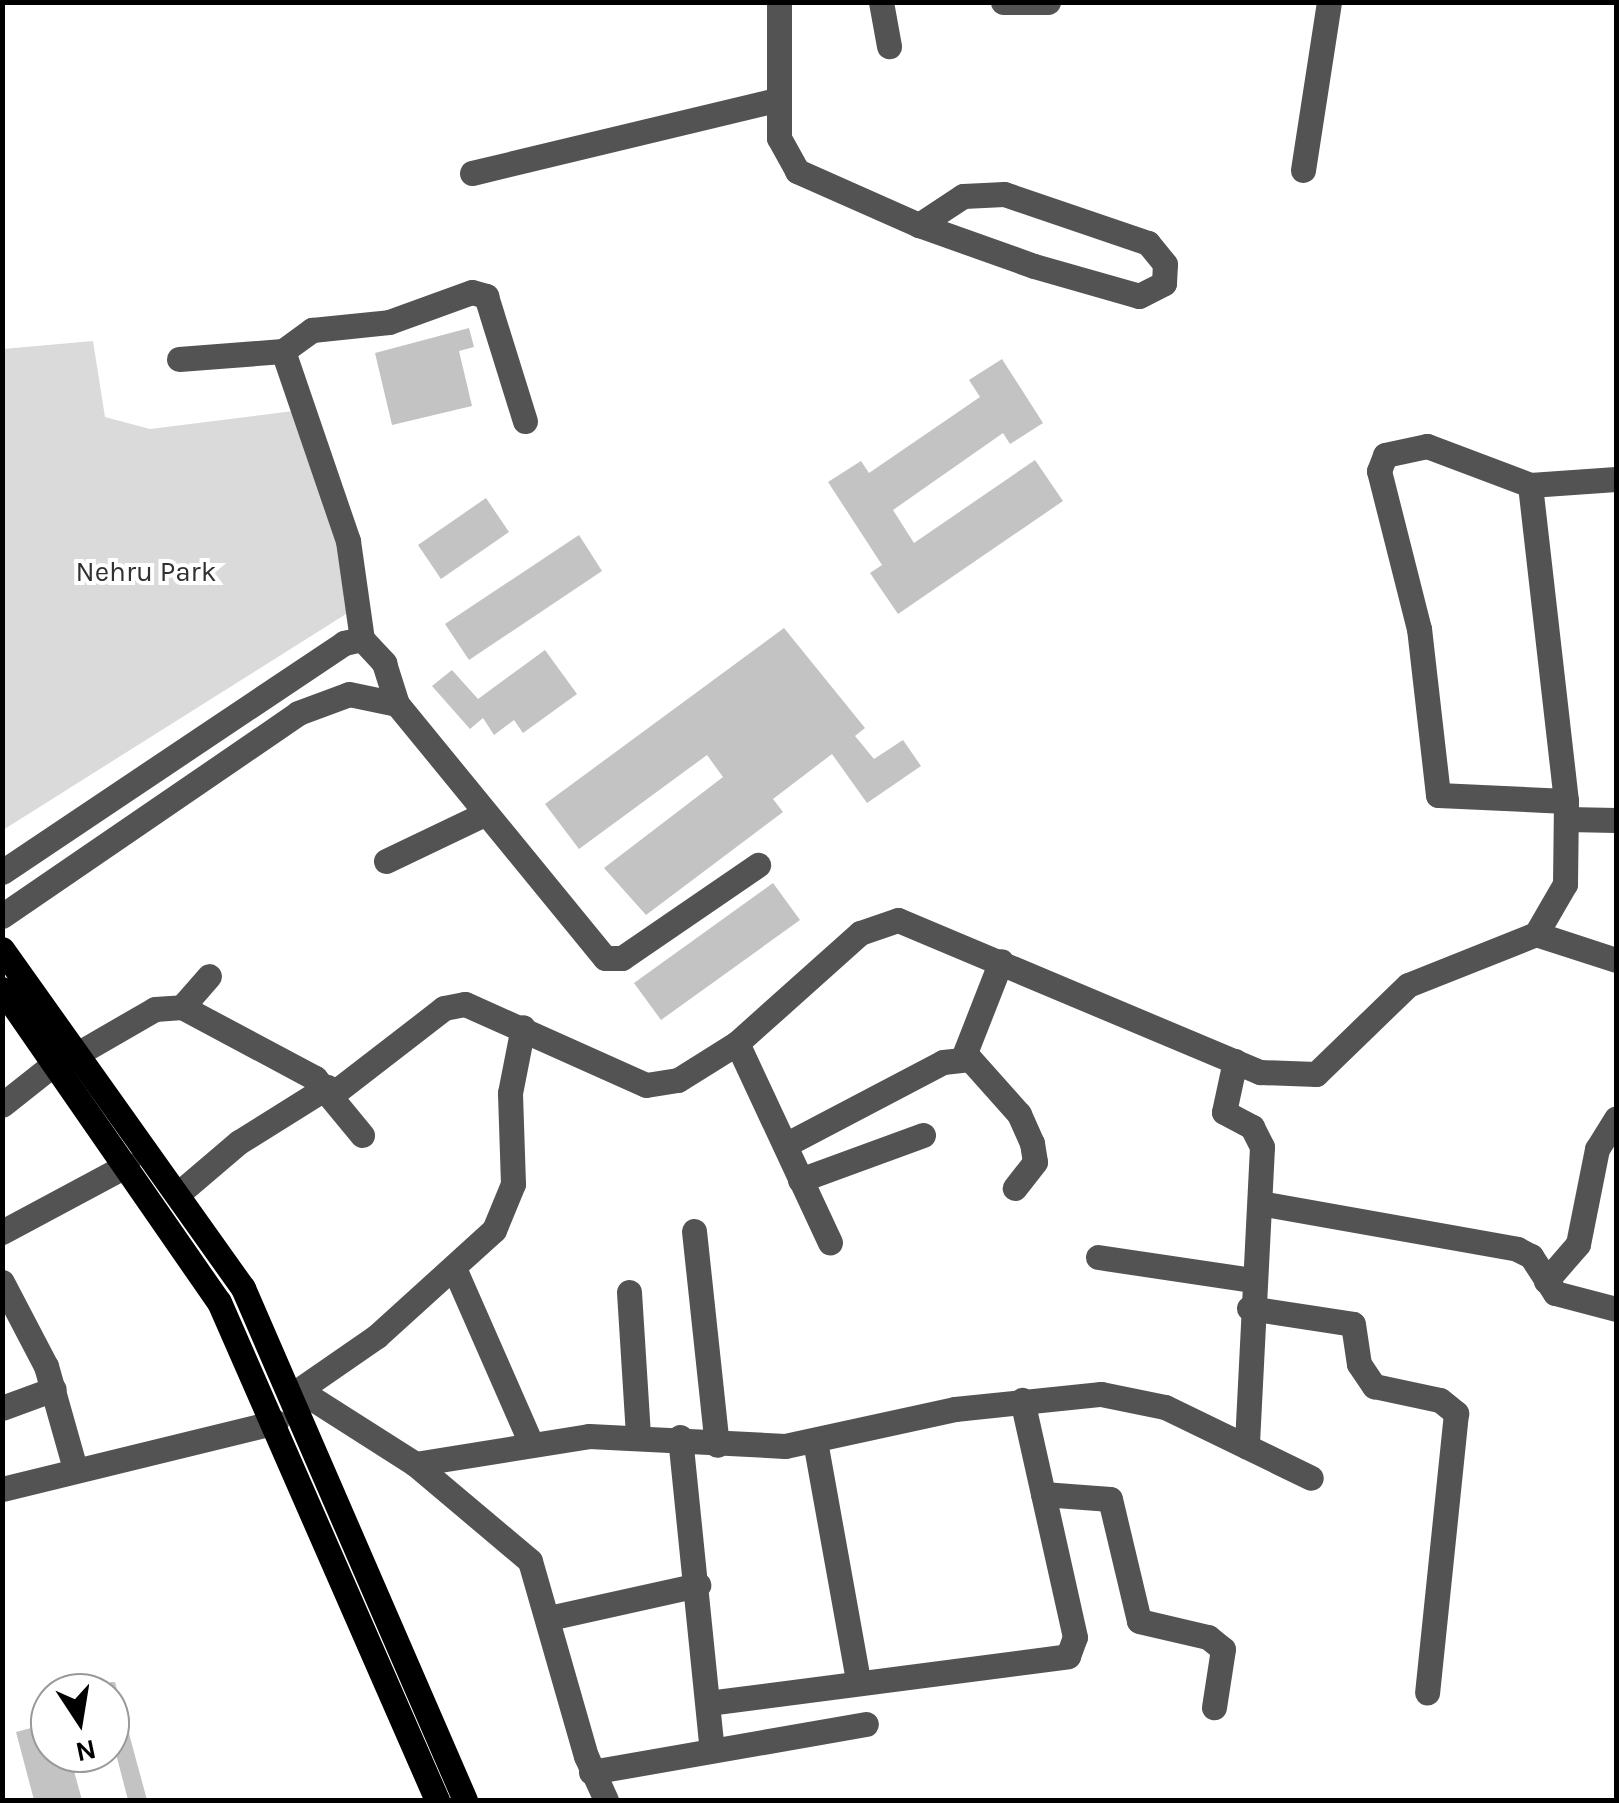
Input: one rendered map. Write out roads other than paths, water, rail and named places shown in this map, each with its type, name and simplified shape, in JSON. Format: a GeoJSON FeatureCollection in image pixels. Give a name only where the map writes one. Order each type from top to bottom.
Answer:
{"type":"FeatureCollection","features":[{"type":"Feature","properties":{"kind":"main road"},"geometry":{"type":"LineString","coordinates":[[2,949],[127,1165],[219,1302],[276,1422],[438,1800]]}},
{"type":"Feature","properties":{"kind":"main road"},"geometry":{"type":"LineString","coordinates":[[2,989],[179,1192],[244,1288],[295,1392],[465,1800]]}},
{"type":"Feature","properties":{"kind":"street"},"geometry":{"type":"LineString","coordinates":[[779,2],[778,138],[796,171],[918,225],[1138,296],[1164,283],[1166,264],[1148,242],[1004,194],[964,196],[918,225]]}},
{"type":"Feature","properties":{"kind":"street"},"geometry":{"type":"LineString","coordinates":[[881,2],[890,46]]}},
{"type":"Feature","properties":{"kind":"street"},"geometry":{"type":"LineString","coordinates":[[1003,2],[1048,2]]}},
{"type":"Feature","properties":{"kind":"street"},"geometry":{"type":"LineString","coordinates":[[1304,170],[1329,2]]}},
{"type":"Feature","properties":{"kind":"street"},"geometry":{"type":"LineString","coordinates":[[472,173],[776,100]]}},
{"type":"Feature","properties":{"kind":"street"},"geometry":{"type":"LineString","coordinates":[[180,358],[283,350],[312,330],[390,322],[472,292],[486,296],[525,421]]}},
{"type":"Feature","properties":{"kind":"street"},"geometry":{"type":"LineString","coordinates":[[283,350],[348,541],[362,639],[384,663],[397,704],[605,958],[622,958],[758,865]]}},
{"type":"Feature","properties":{"kind":"street"},"geometry":{"type":"LineString","coordinates":[[1616,479],[1578,488],[1530,484],[1427,446],[1386,455],[1380,471],[1419,628],[1438,795],[1616,820]]}},
{"type":"Feature","properties":{"kind":"street"},"geometry":{"type":"LineString","coordinates":[[179,1192],[239,1142],[330,1090],[444,1008],[485,1008],[646,1085],[678,1080],[737,1043],[877,924],[915,924],[1260,1072],[1316,1074],[1408,985],[1536,934],[1565,884],[1566,810],[1530,484]]}},
{"type":"Feature","properties":{"kind":"street"},"geometry":{"type":"LineString","coordinates":[[2,872],[344,642],[362,639]]}},
{"type":"Feature","properties":{"kind":"street"},"geometry":{"type":"LineString","coordinates":[[2,916],[298,713],[349,694],[397,704]]}},
{"type":"Feature","properties":{"kind":"street"},"geometry":{"type":"LineString","coordinates":[[386,862],[484,814]]}},
{"type":"Feature","properties":{"kind":"street"},"geometry":{"type":"LineString","coordinates":[[1536,934],[1616,960]]}},
{"type":"Feature","properties":{"kind":"street"},"geometry":{"type":"LineString","coordinates":[[786,1145],[964,1058],[1000,961]]}},
{"type":"Feature","properties":{"kind":"street"},"geometry":{"type":"LineString","coordinates":[[182,1007],[209,976]]}},
{"type":"Feature","properties":{"kind":"street"},"geometry":{"type":"LineString","coordinates":[[2,1105],[66,1058],[155,1009],[182,1007],[330,1090],[362,1135]]}},
{"type":"Feature","properties":{"kind":"street"},"geometry":{"type":"LineString","coordinates":[[523,1027],[510,1093],[513,1184],[494,1230],[358,1352],[295,1392],[415,1464],[517,1543],[549,1618],[591,1772],[606,1800]]}},
{"type":"Feature","properties":{"kind":"street"},"geometry":{"type":"LineString","coordinates":[[737,1043],[830,1242]]}},
{"type":"Feature","properties":{"kind":"street"},"geometry":{"type":"LineString","coordinates":[[964,1058],[999,1088],[1026,1128],[1036,1162],[1015,1188]]}},
{"type":"Feature","properties":{"kind":"street"},"geometry":{"type":"LineString","coordinates":[[1235,1061],[1221,1100],[1232,1119],[1260,1135],[1260,1203],[1249,1308],[1247,1447]]}},
{"type":"Feature","properties":{"kind":"street"},"geometry":{"type":"LineString","coordinates":[[1546,1281],[1578,1244],[1597,1149],[1616,1120]]}},
{"type":"Feature","properties":{"kind":"street"},"geometry":{"type":"LineString","coordinates":[[800,1180],[922,1135]]}},
{"type":"Feature","properties":{"kind":"street"},"geometry":{"type":"LineString","coordinates":[[2,1232],[127,1165]]}},
{"type":"Feature","properties":{"kind":"street"},"geometry":{"type":"LineString","coordinates":[[1260,1203],[1517,1249],[1568,1298],[1616,1309]]}},
{"type":"Feature","properties":{"kind":"street"},"geometry":{"type":"LineString","coordinates":[[694,1231],[716,1445]]}},
{"type":"Feature","properties":{"kind":"street"},"geometry":{"type":"LineString","coordinates":[[1098,1257],[1251,1280]]}},
{"type":"Feature","properties":{"kind":"street"},"geometry":{"type":"LineString","coordinates":[[454,1268],[530,1439]]}},
{"type":"Feature","properties":{"kind":"street"},"geometry":{"type":"LineString","coordinates":[[2,1282],[54,1389],[74,1466]]}},
{"type":"Feature","properties":{"kind":"street"},"geometry":{"type":"LineString","coordinates":[[629,1292],[638,1434]]}},
{"type":"Feature","properties":{"kind":"street"},"geometry":{"type":"LineString","coordinates":[[1249,1308],[1353,1324],[1359,1364],[1374,1386],[1440,1400],[1456,1413],[1427,1692]]}},
{"type":"Feature","properties":{"kind":"street"},"geometry":{"type":"LineString","coordinates":[[2,1408],[54,1389]]}},
{"type":"Feature","properties":{"kind":"street"},"geometry":{"type":"LineString","coordinates":[[415,1464],[530,1439],[638,1434],[716,1445],[815,1441],[1022,1400],[1139,1398],[1311,1478]]}},
{"type":"Feature","properties":{"kind":"street"},"geometry":{"type":"LineString","coordinates":[[708,1702],[1068,1656],[1075,1637],[1022,1400]]}},
{"type":"Feature","properties":{"kind":"street"},"geometry":{"type":"LineString","coordinates":[[2,1489],[74,1466],[276,1422]]}},
{"type":"Feature","properties":{"kind":"street"},"geometry":{"type":"LineString","coordinates":[[680,1437],[712,1750]]}},
{"type":"Feature","properties":{"kind":"street"},"geometry":{"type":"LineString","coordinates":[[815,1441],[858,1680]]}},
{"type":"Feature","properties":{"kind":"street"},"geometry":{"type":"LineString","coordinates":[[1043,1494],[1110,1499],[1139,1621],[1208,1637],[1223,1649],[1214,1707]]}},
{"type":"Feature","properties":{"kind":"street"},"geometry":{"type":"LineString","coordinates":[[549,1618],[698,1585]]}},
{"type":"Feature","properties":{"kind":"street"},"geometry":{"type":"LineString","coordinates":[[591,1772],[866,1724]]}},
{"type":"Feature","properties":{"kind":"park label","name":"Nehru Park"},"geometry":{"type":"Point","coordinates":[146,572]}}]}
